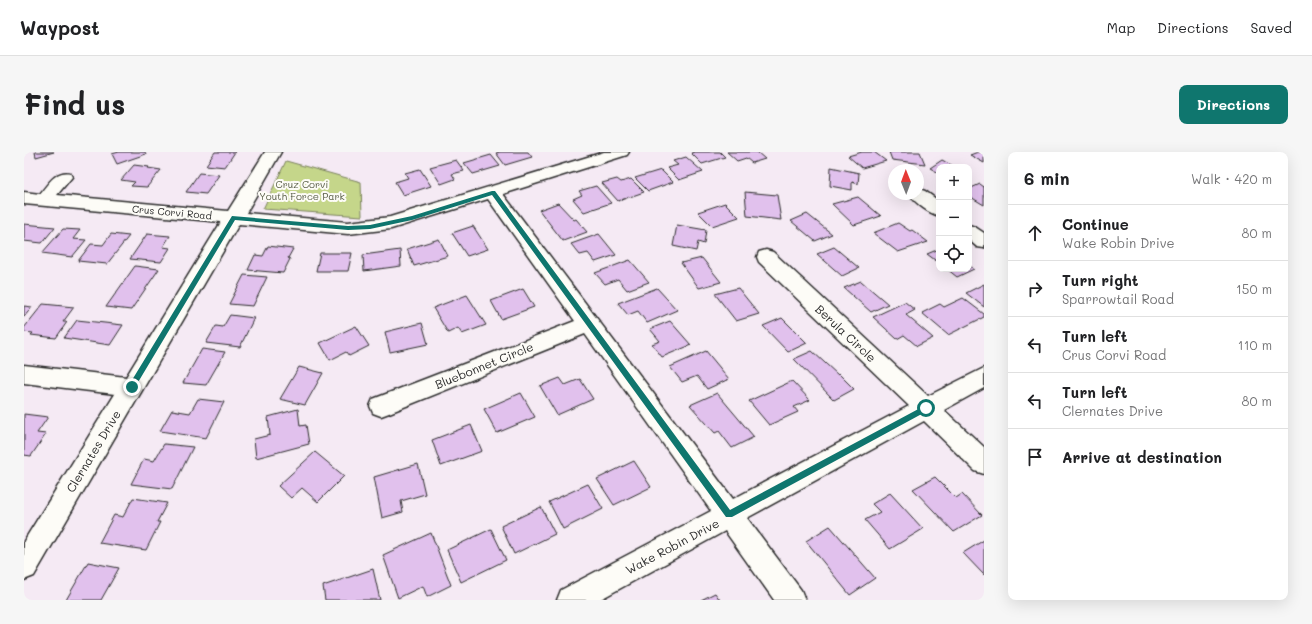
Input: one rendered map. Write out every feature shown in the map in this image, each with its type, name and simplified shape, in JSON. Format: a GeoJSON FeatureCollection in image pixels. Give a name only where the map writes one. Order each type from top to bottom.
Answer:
{"type":"FeatureCollection","features":[{"type":"Feature","properties":{"kind":"street","name":"Clernates Drive"},"geometry":{"type":"LineString","coordinates":[[24,566],[273,152]]}},
{"type":"Feature","properties":{"kind":"street","name":"Crus Corvi Road"},"geometry":{"type":"LineString","coordinates":[[24,198],[348,228],[370,227],[412,218],[621,152]]}},
{"type":"Feature","properties":{"kind":"street"},"geometry":{"type":"LineString","coordinates":[[44,200],[64,177]]}},
{"type":"Feature","properties":{"kind":"street"},"geometry":{"type":"LineString","coordinates":[[493,192],[791,600]]}},
{"type":"Feature","properties":{"kind":"street"},"geometry":{"type":"LineString","coordinates":[[924,199],[936,208]]}},
{"type":"Feature","properties":{"kind":"street"},"geometry":{"type":"LineString","coordinates":[[972,233],[984,242]]}},
{"type":"Feature","properties":{"kind":"street","name":"Berula Circle"},"geometry":{"type":"LineString","coordinates":[[766,257],[984,464]]}},
{"type":"Feature","properties":{"kind":"street","name":"Bluebonnet Circle"},"geometry":{"type":"LineString","coordinates":[[381,406],[588,324]]}},
{"type":"Feature","properties":{"kind":"street"},"geometry":{"type":"LineString","coordinates":[[24,374],[132,387]]}},
{"type":"Feature","properties":{"kind":"street","name":"Wake Robin Drive"},"geometry":{"type":"LineString","coordinates":[[571,600],[984,377]]}},
{"type":"Feature","properties":{"kind":"green space","name":"Cruz Corvi Youth Force Park"},"geometry":{"type":"Polygon","coordinates":[[[286,161],[361,182],[362,216],[263,209],[286,161]]]}},
{"type":"Feature","properties":{"kind":"building"},"geometry":{"type":"Polygon","coordinates":[[[35,152],[54,152],[36,157],[35,152]]]}},
{"type":"Feature","properties":{"kind":"building"},"geometry":{"type":"Polygon","coordinates":[[[119,152],[145,152],[146,154],[117,164],[112,154],[119,152]]]}},
{"type":"Feature","properties":{"kind":"building"},"geometry":{"type":"Polygon","coordinates":[[[215,152],[235,152],[225,167],[206,165],[215,152]]]}},
{"type":"Feature","properties":{"kind":"building"},"geometry":{"type":"Polygon","coordinates":[[[528,152],[532,157],[505,165],[496,153],[528,152]]]}},
{"type":"Feature","properties":{"kind":"building"},"geometry":{"type":"Polygon","coordinates":[[[720,152],[725,157],[702,164],[691,153],[720,152]]]}},
{"type":"Feature","properties":{"kind":"building"},"geometry":{"type":"Polygon","coordinates":[[[727,152],[757,152],[765,159],[752,163],[746,158],[737,161],[727,152]]]}},
{"type":"Feature","properties":{"kind":"building"},"geometry":{"type":"Polygon","coordinates":[[[862,152],[874,152],[886,161],[862,168],[848,156],[862,152]]]}},
{"type":"Feature","properties":{"kind":"building"},"geometry":{"type":"Polygon","coordinates":[[[889,152],[920,152],[925,164],[892,160],[889,152]]]}},
{"type":"Feature","properties":{"kind":"building"},"geometry":{"type":"Polygon","coordinates":[[[978,152],[984,152],[984,163],[970,155],[978,152]]]}},
{"type":"Feature","properties":{"kind":"building"},"geometry":{"type":"Polygon","coordinates":[[[491,155],[500,166],[473,174],[464,163],[491,155]]]}},
{"type":"Feature","properties":{"kind":"building"},"geometry":{"type":"Polygon","coordinates":[[[686,157],[703,172],[679,180],[667,168],[678,165],[673,161],[686,157]]]}},
{"type":"Feature","properties":{"kind":"building"},"geometry":{"type":"Polygon","coordinates":[[[456,160],[464,171],[452,174],[455,179],[441,184],[430,167],[456,160]]]}},
{"type":"Feature","properties":{"kind":"building"},"geometry":{"type":"Polygon","coordinates":[[[942,160],[949,164],[936,164],[942,160]]]}},
{"type":"Feature","properties":{"kind":"building"},"geometry":{"type":"Polygon","coordinates":[[[936,164],[936,171],[930,168],[936,164]]]}},
{"type":"Feature","properties":{"kind":"building"},"geometry":{"type":"Polygon","coordinates":[[[134,165],[161,170],[147,187],[131,186],[135,182],[121,180],[134,165]]]}},
{"type":"Feature","properties":{"kind":"building"},"geometry":{"type":"Polygon","coordinates":[[[831,167],[859,173],[858,184],[852,182],[852,190],[830,186],[831,167]]]}},
{"type":"Feature","properties":{"kind":"building"},"geometry":{"type":"Polygon","coordinates":[[[420,169],[431,186],[403,195],[395,182],[408,178],[405,173],[420,169]]]}},
{"type":"Feature","properties":{"kind":"building"},"geometry":{"type":"Polygon","coordinates":[[[661,170],[673,182],[648,191],[635,178],[661,170]]]}},
{"type":"Feature","properties":{"kind":"building"},"geometry":{"type":"Polygon","coordinates":[[[199,173],[219,175],[206,194],[186,192],[199,173]]]}},
{"type":"Feature","properties":{"kind":"building"},"geometry":{"type":"Polygon","coordinates":[[[617,179],[621,182],[631,179],[644,192],[618,201],[602,183],[617,179]]]}},
{"type":"Feature","properties":{"kind":"building"},"geometry":{"type":"Polygon","coordinates":[[[980,184],[984,187],[984,205],[972,198],[972,188],[980,184]]]}},
{"type":"Feature","properties":{"kind":"building"},"geometry":{"type":"Polygon","coordinates":[[[596,186],[611,203],[584,212],[573,199],[582,195],[579,191],[596,186]]]}},
{"type":"Feature","properties":{"kind":"building"},"geometry":{"type":"Polygon","coordinates":[[[745,192],[777,195],[781,220],[747,216],[745,192]]]}},
{"type":"Feature","properties":{"kind":"building"},"geometry":{"type":"Polygon","coordinates":[[[858,197],[881,216],[854,225],[832,204],[858,197]]]}},
{"type":"Feature","properties":{"kind":"building"},"geometry":{"type":"Polygon","coordinates":[[[558,203],[574,220],[576,219],[587,232],[563,241],[539,210],[558,203]]]}},
{"type":"Feature","properties":{"kind":"building"},"geometry":{"type":"Polygon","coordinates":[[[725,203],[739,217],[712,226],[698,212],[725,203]]]}},
{"type":"Feature","properties":{"kind":"building"},"geometry":{"type":"Polygon","coordinates":[[[807,214],[832,234],[815,241],[791,221],[807,214]]]}},
{"type":"Feature","properties":{"kind":"building"},"geometry":{"type":"Polygon","coordinates":[[[898,223],[910,231],[912,230],[928,242],[898,252],[873,233],[898,223]]]}},
{"type":"Feature","properties":{"kind":"building"},"geometry":{"type":"Polygon","coordinates":[[[24,224],[55,227],[42,243],[24,241],[24,224]]]}},
{"type":"Feature","properties":{"kind":"building"},"geometry":{"type":"Polygon","coordinates":[[[677,225],[706,230],[704,244],[698,242],[696,251],[673,246],[677,225]]]}},
{"type":"Feature","properties":{"kind":"building"},"geometry":{"type":"Polygon","coordinates":[[[473,226],[488,249],[467,256],[452,233],[473,226]]]}},
{"type":"Feature","properties":{"kind":"building"},"geometry":{"type":"Polygon","coordinates":[[[63,229],[80,230],[73,239],[86,240],[72,257],[42,253],[63,229]]]}},
{"type":"Feature","properties":{"kind":"building"},"geometry":{"type":"Polygon","coordinates":[[[111,234],[129,236],[107,264],[78,261],[91,244],[103,245],[111,234]]]}},
{"type":"Feature","properties":{"kind":"building"},"geometry":{"type":"Polygon","coordinates":[[[147,234],[170,236],[163,247],[170,248],[161,262],[130,259],[147,234]]]}},
{"type":"Feature","properties":{"kind":"building"},"geometry":{"type":"Polygon","coordinates":[[[599,234],[616,255],[595,262],[588,253],[580,255],[571,244],[599,234]]]}},
{"type":"Feature","properties":{"kind":"building"},"geometry":{"type":"Polygon","coordinates":[[[439,239],[448,256],[414,266],[407,249],[439,239]]]}},
{"type":"Feature","properties":{"kind":"building"},"geometry":{"type":"Polygon","coordinates":[[[268,246],[293,249],[283,273],[248,270],[255,255],[263,256],[268,246]]]}},
{"type":"Feature","properties":{"kind":"building"},"geometry":{"type":"Polygon","coordinates":[[[834,247],[859,268],[842,276],[817,254],[834,247]]]}},
{"type":"Feature","properties":{"kind":"building"},"geometry":{"type":"Polygon","coordinates":[[[400,250],[401,266],[364,271],[363,255],[400,250]]]}},
{"type":"Feature","properties":{"kind":"building"},"geometry":{"type":"Polygon","coordinates":[[[936,250],[936,261],[927,254],[936,250]]]}},
{"type":"Feature","properties":{"kind":"building"},"geometry":{"type":"Polygon","coordinates":[[[320,253],[352,253],[348,271],[316,271],[320,253]]]}},
{"type":"Feature","properties":{"kind":"building"},"geometry":{"type":"Polygon","coordinates":[[[702,258],[721,282],[699,288],[681,263],[702,258]]]}},
{"type":"Feature","properties":{"kind":"building"},"geometry":{"type":"Polygon","coordinates":[[[630,260],[649,282],[627,290],[618,279],[605,284],[595,273],[630,260]]]}},
{"type":"Feature","properties":{"kind":"building"},"geometry":{"type":"Polygon","coordinates":[[[135,266],[159,269],[131,310],[106,307],[135,266]]]}},
{"type":"Feature","properties":{"kind":"building"},"geometry":{"type":"Polygon","coordinates":[[[951,272],[968,272],[957,277],[951,272]]]}},
{"type":"Feature","properties":{"kind":"building"},"geometry":{"type":"Polygon","coordinates":[[[244,275],[267,277],[253,306],[229,304],[244,275]]]}},
{"type":"Feature","properties":{"kind":"building"},"geometry":{"type":"Polygon","coordinates":[[[861,281],[888,304],[871,312],[844,288],[861,281]]]}},
{"type":"Feature","properties":{"kind":"building"},"geometry":{"type":"Polygon","coordinates":[[[984,284],[984,307],[966,293],[984,284]]]}},
{"type":"Feature","properties":{"kind":"building"},"geometry":{"type":"Polygon","coordinates":[[[657,288],[677,310],[647,323],[638,311],[628,315],[618,303],[657,288]]]}},
{"type":"Feature","properties":{"kind":"building"},"geometry":{"type":"Polygon","coordinates":[[[738,288],[759,314],[736,321],[715,294],[738,288]]]}},
{"type":"Feature","properties":{"kind":"building"},"geometry":{"type":"Polygon","coordinates":[[[523,289],[534,307],[501,319],[491,301],[523,289]]]}},
{"type":"Feature","properties":{"kind":"building"},"geometry":{"type":"Polygon","coordinates":[[[467,295],[486,325],[462,334],[458,328],[448,333],[433,308],[467,295]]]}},
{"type":"Feature","properties":{"kind":"building"},"geometry":{"type":"Polygon","coordinates":[[[963,298],[984,314],[984,317],[948,335],[922,313],[940,304],[944,307],[963,298]]]}},
{"type":"Feature","properties":{"kind":"building"},"geometry":{"type":"Polygon","coordinates":[[[905,302],[915,310],[906,315],[933,338],[917,346],[904,335],[897,339],[873,317],[905,302]]]}},
{"type":"Feature","properties":{"kind":"building"},"geometry":{"type":"Polygon","coordinates":[[[43,304],[74,307],[63,322],[67,322],[56,338],[31,335],[33,333],[24,332],[24,328],[43,304]]]}},
{"type":"Feature","properties":{"kind":"building"},"geometry":{"type":"Polygon","coordinates":[[[24,306],[32,307],[24,317],[24,306]]]}},
{"type":"Feature","properties":{"kind":"building"},"geometry":{"type":"Polygon","coordinates":[[[230,315],[254,318],[240,347],[206,343],[216,326],[223,327],[230,315]]]}},
{"type":"Feature","properties":{"kind":"building"},"geometry":{"type":"Polygon","coordinates":[[[782,318],[807,343],[788,352],[763,326],[782,318]]]}},
{"type":"Feature","properties":{"kind":"building"},"geometry":{"type":"Polygon","coordinates":[[[77,320],[123,325],[110,345],[64,338],[77,320]]]}},
{"type":"Feature","properties":{"kind":"building"},"geometry":{"type":"Polygon","coordinates":[[[670,321],[691,345],[662,357],[652,344],[660,341],[650,329],[670,321]]]}},
{"type":"Feature","properties":{"kind":"building"},"geometry":{"type":"Polygon","coordinates":[[[422,323],[428,344],[390,352],[385,332],[422,323]]]}},
{"type":"Feature","properties":{"kind":"building"},"geometry":{"type":"Polygon","coordinates":[[[356,326],[369,346],[349,356],[346,352],[330,360],[320,343],[356,326]]]}},
{"type":"Feature","properties":{"kind":"building"},"geometry":{"type":"Polygon","coordinates":[[[202,349],[225,352],[206,385],[183,383],[202,349]]]}},
{"type":"Feature","properties":{"kind":"building"},"geometry":{"type":"Polygon","coordinates":[[[706,351],[729,379],[707,389],[697,376],[682,382],[670,367],[706,351]]]}},
{"type":"Feature","properties":{"kind":"building"},"geometry":{"type":"Polygon","coordinates":[[[812,351],[854,389],[834,400],[794,359],[812,351]]]}},
{"type":"Feature","properties":{"kind":"building"},"geometry":{"type":"Polygon","coordinates":[[[299,367],[323,373],[305,405],[280,399],[299,367]]]}},
{"type":"Feature","properties":{"kind":"building"},"geometry":{"type":"Polygon","coordinates":[[[560,378],[565,385],[580,379],[593,399],[557,415],[540,386],[560,378]]]}},
{"type":"Feature","properties":{"kind":"building"},"geometry":{"type":"Polygon","coordinates":[[[792,381],[810,400],[794,407],[798,412],[769,425],[749,401],[792,381]]]}},
{"type":"Feature","properties":{"kind":"building"},"geometry":{"type":"Polygon","coordinates":[[[521,393],[535,417],[497,433],[484,409],[521,393]]]}},
{"type":"Feature","properties":{"kind":"building"},"geometry":{"type":"Polygon","coordinates":[[[717,393],[754,437],[732,448],[719,431],[715,433],[690,405],[717,393]]]}},
{"type":"Feature","properties":{"kind":"building"},"geometry":{"type":"Polygon","coordinates":[[[198,399],[224,402],[206,438],[160,431],[172,410],[190,413],[198,399]]]}},
{"type":"Feature","properties":{"kind":"building"},"geometry":{"type":"Polygon","coordinates":[[[298,409],[300,426],[306,425],[309,444],[256,458],[254,439],[270,435],[268,417],[298,409]]]}},
{"type":"Feature","properties":{"kind":"building"},"geometry":{"type":"Polygon","coordinates":[[[24,414],[48,417],[37,433],[46,434],[31,456],[24,455],[24,414]]]}},
{"type":"Feature","properties":{"kind":"building"},"geometry":{"type":"Polygon","coordinates":[[[471,425],[482,451],[441,466],[432,440],[471,425]]]}},
{"type":"Feature","properties":{"kind":"building"},"geometry":{"type":"Polygon","coordinates":[[[164,444],[193,447],[172,489],[131,484],[144,459],[154,461],[164,444]]]}},
{"type":"Feature","properties":{"kind":"building"},"geometry":{"type":"Polygon","coordinates":[[[315,452],[344,476],[318,502],[302,488],[291,498],[278,486],[315,452]]]}},
{"type":"Feature","properties":{"kind":"building"},"geometry":{"type":"Polygon","coordinates":[[[634,461],[651,487],[614,505],[597,479],[634,461]]]}},
{"type":"Feature","properties":{"kind":"building"},"geometry":{"type":"Polygon","coordinates":[[[418,464],[425,494],[401,501],[403,512],[382,518],[374,477],[418,464]]]}},
{"type":"Feature","properties":{"kind":"building"},"geometry":{"type":"Polygon","coordinates":[[[935,477],[956,498],[962,494],[982,515],[954,532],[913,489],[935,477]]]}},
{"type":"Feature","properties":{"kind":"building"},"geometry":{"type":"Polygon","coordinates":[[[588,484],[603,509],[563,529],[549,502],[588,484]]]}},
{"type":"Feature","properties":{"kind":"building"},"geometry":{"type":"Polygon","coordinates":[[[890,493],[923,529],[890,549],[865,520],[880,512],[872,504],[890,493]]]}},
{"type":"Feature","properties":{"kind":"building"},"geometry":{"type":"Polygon","coordinates":[[[133,498],[167,503],[157,522],[160,522],[146,550],[99,543],[114,515],[123,517],[133,498]]]}},
{"type":"Feature","properties":{"kind":"building"},"geometry":{"type":"Polygon","coordinates":[[[541,507],[555,534],[514,554],[501,526],[541,507]]]}},
{"type":"Feature","properties":{"kind":"building"},"geometry":{"type":"Polygon","coordinates":[[[830,526],[875,578],[850,595],[806,541],[830,526]]]}},
{"type":"Feature","properties":{"kind":"building"},"geometry":{"type":"Polygon","coordinates":[[[491,529],[506,560],[461,582],[447,550],[491,529]]]}},
{"type":"Feature","properties":{"kind":"building"},"geometry":{"type":"Polygon","coordinates":[[[431,533],[451,585],[427,597],[423,586],[398,598],[383,555],[431,533]]]}},
{"type":"Feature","properties":{"kind":"building"},"geometry":{"type":"Polygon","coordinates":[[[984,540],[984,575],[963,553],[984,540]]]}},
{"type":"Feature","properties":{"kind":"building"},"geometry":{"type":"Polygon","coordinates":[[[88,562],[119,568],[101,600],[66,600],[88,562]]]}},
{"type":"Feature","properties":{"kind":"building"},"geometry":{"type":"Polygon","coordinates":[[[373,569],[380,600],[325,600],[323,586],[373,569]]]}},
{"type":"Feature","properties":{"kind":"building"},"geometry":{"type":"Polygon","coordinates":[[[715,593],[720,600],[701,600],[715,593]]]}},
{"type":"Feature","properties":{"kind":"route"},"geometry":{"type":"LineString","coordinates":[[132,387],[234,218],[348,228],[370,227],[412,218],[493,192],[729,515],[926,408]]}}]}
